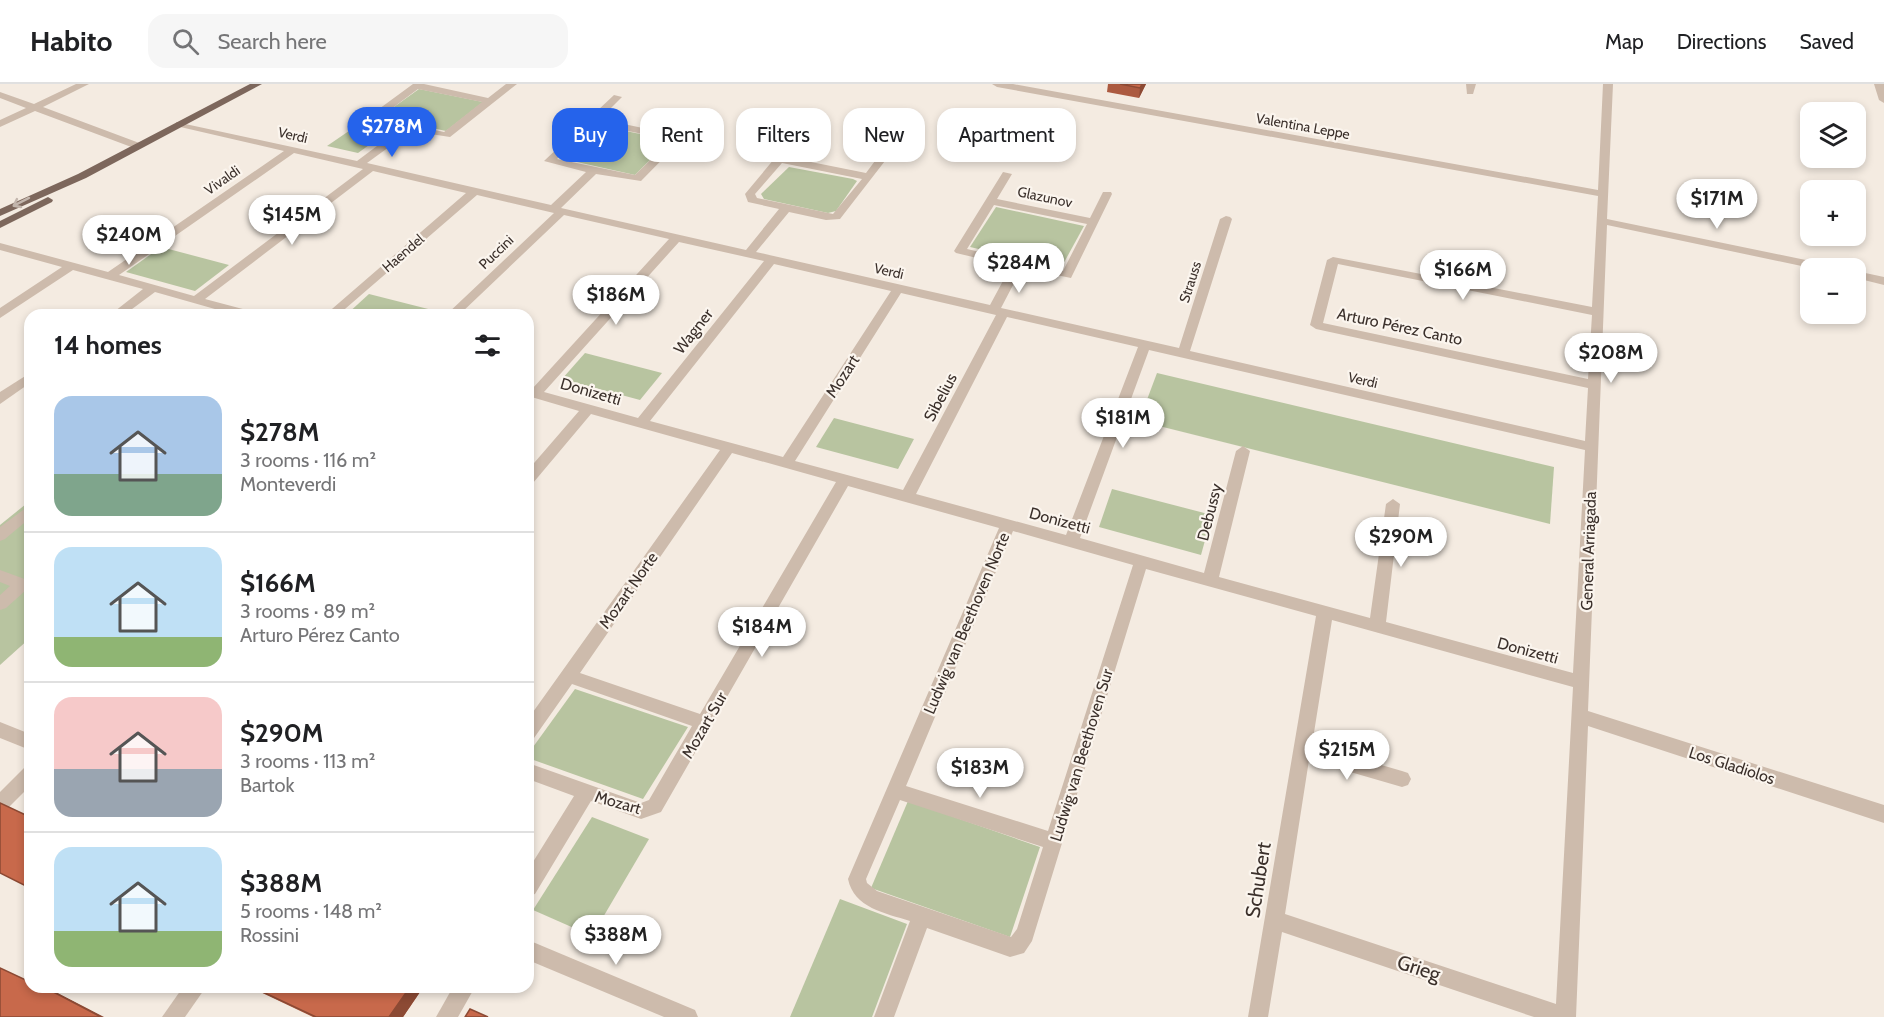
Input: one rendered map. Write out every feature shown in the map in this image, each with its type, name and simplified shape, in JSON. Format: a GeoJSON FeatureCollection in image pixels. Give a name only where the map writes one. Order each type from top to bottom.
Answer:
{"type":"FeatureCollection","features":[{"type":"Feature","properties":{"kind":"main road"},"geometry":{"type":"LineString","coordinates":[[0,213],[82,176],[257,84]]}},
{"type":"Feature","properties":{"kind":"main road"},"geometry":{"type":"LineString","coordinates":[[0,225],[44,202],[82,176]]}},
{"type":"Feature","properties":{"kind":"street"},"geometry":{"type":"LineString","coordinates":[[0,124],[84,84]]}},
{"type":"Feature","properties":{"kind":"street"},"geometry":{"type":"LineString","coordinates":[[490,100],[418,85],[371,119],[446,135],[512,84]]}},
{"type":"Feature","properties":{"kind":"street","name":"Valentina Leppe"},"geometry":{"type":"LineString","coordinates":[[997,84],[1603,194]]}},
{"type":"Feature","properties":{"kind":"street","name":"General Arriagada"},"geometry":{"type":"LineString","coordinates":[[1566,1017],[1608,84]]}},
{"type":"Feature","properties":{"kind":"street"},"geometry":{"type":"LineString","coordinates":[[1879,84],[1884,100]]}},
{"type":"Feature","properties":{"kind":"street"},"geometry":{"type":"LineString","coordinates":[[0,95],[138,146]]}},
{"type":"Feature","properties":{"kind":"street"},"geometry":{"type":"LineString","coordinates":[[605,108],[617,97]]}},
{"type":"Feature","properties":{"kind":"street","name":"Verdi"},"geometry":{"type":"LineString","coordinates":[[180,124],[1592,447]]}},
{"type":"Feature","properties":{"kind":"street"},"geometry":{"type":"LineString","coordinates":[[358,165],[410,127]]}},
{"type":"Feature","properties":{"kind":"street","name":"Vivaldi"},"geometry":{"type":"LineString","coordinates":[[111,276],[292,150]]}},
{"type":"Feature","properties":{"kind":"street"},"geometry":{"type":"LineString","coordinates":[[554,162],[637,180],[655,162]]}},
{"type":"Feature","properties":{"kind":"street"},"geometry":{"type":"LineString","coordinates":[[777,162],[749,196],[754,201],[826,217],[836,217],[842,213],[879,162]]}},
{"type":"Feature","properties":{"kind":"street"},"geometry":{"type":"LineString","coordinates":[[794,162],[868,177]]}},
{"type":"Feature","properties":{"kind":"street"},"geometry":{"type":"LineString","coordinates":[[196,300],[371,168]]}},
{"type":"Feature","properties":{"kind":"street","name":"Puccini"},"geometry":{"type":"LineString","coordinates":[[458,309],[594,170]]}},
{"type":"Feature","properties":{"kind":"street"},"geometry":{"type":"LineString","coordinates":[[1007,174],[960,251],[1067,275],[1107,194]]}},
{"type":"Feature","properties":{"kind":"street","name":"Haendel"},"geometry":{"type":"LineString","coordinates":[[338,309],[474,192]]}},
{"type":"Feature","properties":{"kind":"street","name":"Glazunov"},"geometry":{"type":"LineString","coordinates":[[991,201],[1093,222]]}},
{"type":"Feature","properties":{"kind":"street"},"geometry":{"type":"LineString","coordinates":[[748,254],[786,208]]}},
{"type":"Feature","properties":{"kind":"street","name":"Strauss"},"geometry":{"type":"LineString","coordinates":[[1183,354],[1226,219]]}},
{"type":"Feature","properties":{"kind":"street"},"geometry":{"type":"LineString","coordinates":[[1602,221],[1800,263]]}},
{"type":"Feature","properties":{"kind":"street"},"geometry":{"type":"LineString","coordinates":[[534,390],[676,238]]}},
{"type":"Feature","properties":{"kind":"street"},"geometry":{"type":"LineString","coordinates":[[0,246],[228,309]]}},
{"type":"Feature","properties":{"kind":"street","name":"Wagner"},"geometry":{"type":"LineString","coordinates":[[641,423],[771,260]]}},
{"type":"Feature","properties":{"kind":"street","name":"Arturo Pérez Canto"},"geometry":{"type":"LineString","coordinates":[[1595,384],[1316,324],[1333,260],[1598,312]]}},
{"type":"Feature","properties":{"kind":"street","name":"Sibelius"},"geometry":{"type":"LineString","coordinates":[[907,497],[998,312],[1018,264]]}},
{"type":"Feature","properties":{"kind":"street"},"geometry":{"type":"LineString","coordinates":[[0,314],[71,266]]}},
{"type":"Feature","properties":{"kind":"street"},"geometry":{"type":"LineString","coordinates":[[1866,277],[1884,281]]}},
{"type":"Feature","properties":{"kind":"street"},"geometry":{"type":"LineString","coordinates":[[124,309],[153,288]]}},
{"type":"Feature","properties":{"kind":"street","name":"Mozart"},"geometry":{"type":"LineString","coordinates":[[786,463],[898,289]]}},
{"type":"Feature","properties":{"kind":"street"},"geometry":{"type":"LineString","coordinates":[[1071,542],[1145,345]]}},
{"type":"Feature","properties":{"kind":"street"},"geometry":{"type":"LineString","coordinates":[[0,399],[24,381]]}},
{"type":"Feature","properties":{"kind":"street","name":"Donizetti"},"geometry":{"type":"LineString","coordinates":[[534,394],[1582,683]]}},
{"type":"Feature","properties":{"kind":"street"},"geometry":{"type":"LineString","coordinates":[[534,472],[588,408]]}},
{"type":"Feature","properties":{"kind":"street","name":"Mozart Norte"},"geometry":{"type":"LineString","coordinates":[[534,724],[729,447]]}},
{"type":"Feature","properties":{"kind":"street","name":"Debussy"},"geometry":{"type":"LineString","coordinates":[[1210,581],[1243,451]]}},
{"type":"Feature","properties":{"kind":"street","name":"Mozart Sur"},"geometry":{"type":"LineString","coordinates":[[649,810],[661,800],[845,479]]}},
{"type":"Feature","properties":{"kind":"street"},"geometry":{"type":"LineString","coordinates":[[1377,627],[1393,504]]}},
{"type":"Feature","properties":{"kind":"street"},"geometry":{"type":"LineString","coordinates":[[0,535],[24,515]]}},
{"type":"Feature","properties":{"kind":"street","name":"Ludwig van Beethoven Norte"},"geometry":{"type":"LineString","coordinates":[[922,916],[871,898],[859,888],[859,872],[1008,525]]}},
{"type":"Feature","properties":{"kind":"street","name":"Ludwig van Beethoven Sur"},"geometry":{"type":"LineString","coordinates":[[922,916],[1010,947],[1017,946],[1025,934],[1141,562]]}},
{"type":"Feature","properties":{"kind":"street"},"geometry":{"type":"LineString","coordinates":[[0,576],[24,585]]}},
{"type":"Feature","properties":{"kind":"street"},"geometry":{"type":"LineString","coordinates":[[0,604],[24,587]]}},
{"type":"Feature","properties":{"kind":"street","name":"Schubert"},"geometry":{"type":"LineString","coordinates":[[1258,1017],[1325,612]]}},
{"type":"Feature","properties":{"kind":"street"},"geometry":{"type":"LineString","coordinates":[[568,676],[705,723]]}},
{"type":"Feature","properties":{"kind":"street","name":"Los Gladiolos"},"geometry":{"type":"LineString","coordinates":[[1581,716],[1884,814]]}},
{"type":"Feature","properties":{"kind":"street"},"geometry":{"type":"LineString","coordinates":[[0,729],[24,739]]}},
{"type":"Feature","properties":{"kind":"street"},"geometry":{"type":"LineString","coordinates":[[1302,750],[1402,779]]}},
{"type":"Feature","properties":{"kind":"street","name":"Mozart"},"geometry":{"type":"LineString","coordinates":[[534,773],[641,812],[649,810]]}},
{"type":"Feature","properties":{"kind":"street"},"geometry":{"type":"LineString","coordinates":[[0,804],[24,780]]}},
{"type":"Feature","properties":{"kind":"street"},"geometry":{"type":"LineString","coordinates":[[894,790],[1054,842]]}},
{"type":"Feature","properties":{"kind":"street","name":"Mozart"},"geometry":{"type":"LineString","coordinates":[[534,877],[586,793]]}},
{"type":"Feature","properties":{"kind":"street"},"geometry":{"type":"LineString","coordinates":[[884,1017],[922,916]]}},
{"type":"Feature","properties":{"kind":"street","name":"Grieg"},"geometry":{"type":"LineString","coordinates":[[1274,920],[1566,1017]]}},
{"type":"Feature","properties":{"kind":"street"},"geometry":{"type":"LineString","coordinates":[[534,953],[688,1017]]}},
{"type":"Feature","properties":{"kind":"street"},"geometry":{"type":"LineString","coordinates":[[172,1017],[191,993]]}},
{"type":"Feature","properties":{"kind":"street"},"geometry":{"type":"LineString","coordinates":[[446,1017],[461,993]]}},
{"type":"Feature","properties":{"kind":"green space"},"geometry":{"type":"Polygon","coordinates":[[[419,89],[483,102],[446,131],[380,117],[419,89]]]}},
{"type":"Feature","properties":{"kind":"green space"},"geometry":{"type":"Polygon","coordinates":[[[365,120],[394,127],[358,153],[327,146],[365,120]]]}},
{"type":"Feature","properties":{"kind":"green space"},"geometry":{"type":"Polygon","coordinates":[[[628,131],[640,134],[640,162],[648,162],[635,175],[577,162],[628,162],[628,131]]]}},
{"type":"Feature","properties":{"kind":"green space"},"geometry":{"type":"Polygon","coordinates":[[[789,167],[857,181],[836,211],[828,213],[764,199],[761,194],[789,167]]]}},
{"type":"Feature","properties":{"kind":"green space"},"geometry":{"type":"Polygon","coordinates":[[[996,207],[1084,226],[1061,268],[970,247],[996,207]]]}},
{"type":"Feature","properties":{"kind":"green space"},"geometry":{"type":"Polygon","coordinates":[[[161,247],[229,265],[195,291],[126,272],[161,247]]]}},
{"type":"Feature","properties":{"kind":"green space"},"geometry":{"type":"Polygon","coordinates":[[[369,294],[428,309],[353,309],[369,294]]]}},
{"type":"Feature","properties":{"kind":"green space"},"geometry":{"type":"Polygon","coordinates":[[[585,353],[662,373],[640,400],[562,379],[585,353]]]}},
{"type":"Feature","properties":{"kind":"green space"},"geometry":{"type":"Polygon","coordinates":[[[1157,373],[1554,467],[1550,524],[1139,421],[1157,373]]]}},
{"type":"Feature","properties":{"kind":"green space"},"geometry":{"type":"Polygon","coordinates":[[[834,418],[914,439],[898,469],[816,447],[834,418]]]}},
{"type":"Feature","properties":{"kind":"green space"},"geometry":{"type":"Polygon","coordinates":[[[1112,489],[1212,515],[1201,555],[1099,527],[1112,489]]]}},
{"type":"Feature","properties":{"kind":"green space"},"geometry":{"type":"Polygon","coordinates":[[[24,506],[24,643],[0,665],[0,525],[24,506]]]}},
{"type":"Feature","properties":{"kind":"green space"},"geometry":{"type":"Polygon","coordinates":[[[575,689],[688,727],[643,799],[534,760],[534,746],[575,689]]]}},
{"type":"Feature","properties":{"kind":"green space"},"geometry":{"type":"Polygon","coordinates":[[[908,801],[1040,847],[1010,937],[871,888],[908,801]]]}},
{"type":"Feature","properties":{"kind":"green space"},"geometry":{"type":"Polygon","coordinates":[[[592,817],[649,839],[592,936],[534,910],[592,817]]]}},
{"type":"Feature","properties":{"kind":"green space"},"geometry":{"type":"Polygon","coordinates":[[[840,899],[907,924],[872,1017],[790,1017],[840,899]]]}},
{"type":"Feature","properties":{"kind":"building"},"geometry":{"type":"Polygon","coordinates":[[[1120,84],[1142,84],[1140,88],[1120,84]]]}},
{"type":"Feature","properties":{"kind":"building"},"geometry":{"type":"Polygon","coordinates":[[[0,803],[24,814],[24,885],[0,873],[0,803]]]}},
{"type":"Feature","properties":{"kind":"building"},"geometry":{"type":"Polygon","coordinates":[[[0,968],[24,979],[24,993],[55,993],[101,1017],[0,1017],[0,968]]]}},
{"type":"Feature","properties":{"kind":"building"},"geometry":{"type":"Polygon","coordinates":[[[265,993],[406,993],[389,1017],[316,1017],[265,993]]]}},
{"type":"Feature","properties":{"kind":"building"},"geometry":{"type":"Polygon","coordinates":[[[470,1009],[488,1017],[465,1017],[470,1009]]]}}]}
